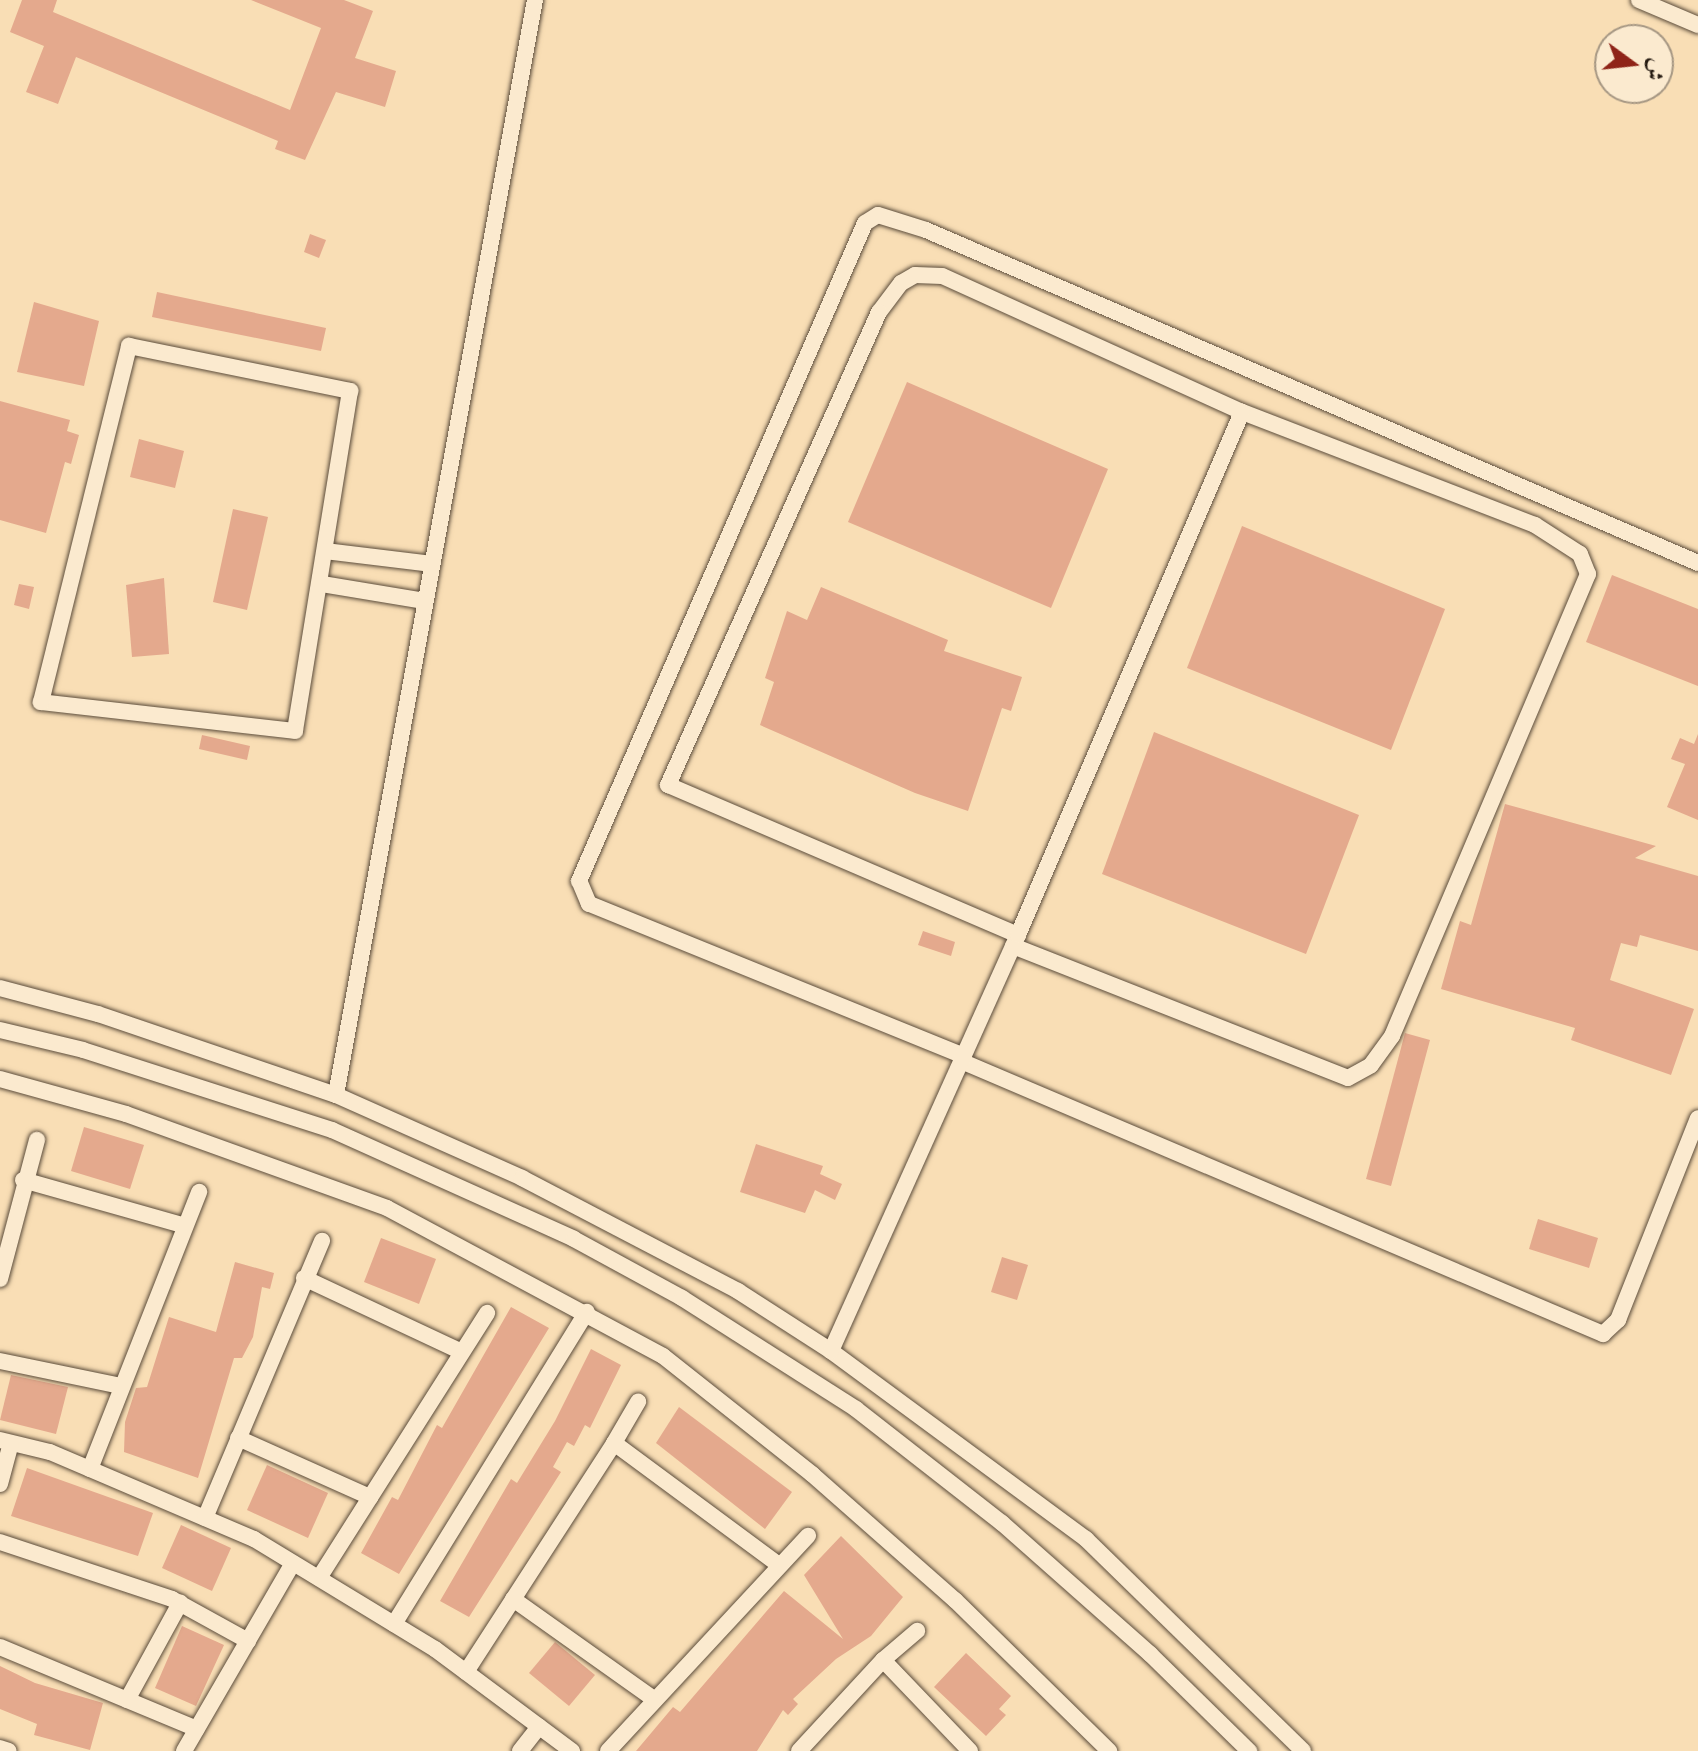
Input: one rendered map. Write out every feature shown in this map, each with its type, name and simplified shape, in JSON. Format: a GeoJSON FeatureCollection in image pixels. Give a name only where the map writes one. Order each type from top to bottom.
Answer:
{"type":"FeatureCollection","features":[{"type":"Feature","properties":{"kind":"street"},"geometry":{"type":"LineString","coordinates":[[336,1095],[535,0]]}},
{"type":"Feature","properties":{"kind":"street"},"geometry":{"type":"LineString","coordinates":[[1639,0],[1698,25]]}},
{"type":"Feature","properties":{"kind":"street"},"geometry":{"type":"LineString","coordinates":[[1698,563],[926,230],[878,215],[865,223],[579,881],[589,904],[962,1059],[1603,1334],[1618,1320],[1698,1118]]}},
{"type":"Feature","properties":{"kind":"street"},"geometry":{"type":"LineString","coordinates":[[915,275],[942,276],[1242,412],[1535,525],[1580,554],[1588,574],[1392,1036],[1371,1065],[1348,1078],[1015,940],[668,785],[879,312],[901,283],[915,275]]}},
{"type":"Feature","properties":{"kind":"street"},"geometry":{"type":"LineString","coordinates":[[129,346],[350,391],[325,551],[322,584],[295,731],[41,702],[129,346]]}},
{"type":"Feature","properties":{"kind":"street"},"geometry":{"type":"LineString","coordinates":[[831,1351],[1015,940],[1242,412]]}},
{"type":"Feature","properties":{"kind":"street"},"geometry":{"type":"LineString","coordinates":[[325,551],[432,564]]}},
{"type":"Feature","properties":{"kind":"street"},"geometry":{"type":"LineString","coordinates":[[322,584],[425,601]]}},
{"type":"Feature","properties":{"kind":"street"},"geometry":{"type":"LineString","coordinates":[[0,988],[113,1019],[336,1095],[575,1205],[738,1291],[831,1351],[1086,1539],[1187,1632],[1303,1751]]}},
{"type":"Feature","properties":{"kind":"street"},"geometry":{"type":"LineString","coordinates":[[0,1030],[126,1063],[332,1130],[574,1239],[682,1298],[856,1409],[1002,1523],[1150,1654],[1249,1751]]}},
{"type":"Feature","properties":{"kind":"street"},"geometry":{"type":"LineString","coordinates":[[0,1079],[126,1114],[387,1208],[587,1312],[663,1356],[813,1475],[955,1600],[1109,1751]]}},
{"type":"Feature","properties":{"kind":"street"},"geometry":{"type":"LineString","coordinates":[[0,1279],[23,1180],[37,1140]]}},
{"type":"Feature","properties":{"kind":"street"},"geometry":{"type":"LineString","coordinates":[[23,1180],[182,1225]]}},
{"type":"Feature","properties":{"kind":"street"},"geometry":{"type":"LineString","coordinates":[[90,1469],[182,1225],[199,1192]]}},
{"type":"Feature","properties":{"kind":"street"},"geometry":{"type":"LineString","coordinates":[[205,1518],[322,1241]]}},
{"type":"Feature","properties":{"kind":"street"},"geometry":{"type":"LineString","coordinates":[[304,1278],[460,1351]]}},
{"type":"Feature","properties":{"kind":"street"},"geometry":{"type":"LineString","coordinates":[[394,1624],[587,1312]]}},
{"type":"Feature","properties":{"kind":"street"},"geometry":{"type":"LineString","coordinates":[[319,1578],[460,1351],[487,1313]]}},
{"type":"Feature","properties":{"kind":"street"},"geometry":{"type":"LineString","coordinates":[[0,1361],[121,1386]]}},
{"type":"Feature","properties":{"kind":"street"},"geometry":{"type":"LineString","coordinates":[[466,1672],[638,1402]]}},
{"type":"Feature","properties":{"kind":"street"},"geometry":{"type":"LineString","coordinates":[[238,1438],[370,1497]]}},
{"type":"Feature","properties":{"kind":"street"},"geometry":{"type":"LineString","coordinates":[[0,1484],[6,1442],[90,1469],[205,1518],[293,1563],[394,1624],[466,1672],[572,1751]]}},
{"type":"Feature","properties":{"kind":"street"},"geometry":{"type":"LineString","coordinates":[[614,1443],[779,1565]]}},
{"type":"Feature","properties":{"kind":"street"},"geometry":{"type":"LineString","coordinates":[[608,1751],[808,1536]]}},
{"type":"Feature","properties":{"kind":"street"},"geometry":{"type":"LineString","coordinates":[[0,1542],[180,1603],[248,1641]]}},
{"type":"Feature","properties":{"kind":"street"},"geometry":{"type":"LineString","coordinates":[[184,1751],[293,1563]]}},
{"type":"Feature","properties":{"kind":"street"},"geometry":{"type":"LineString","coordinates":[[513,1599],[655,1700]]}},
{"type":"Feature","properties":{"kind":"street"},"geometry":{"type":"LineString","coordinates":[[127,1700],[180,1603]]}},
{"type":"Feature","properties":{"kind":"street"},"geometry":{"type":"LineString","coordinates":[[799,1751],[883,1660],[917,1631]]}},
{"type":"Feature","properties":{"kind":"street"},"geometry":{"type":"LineString","coordinates":[[0,1647],[197,1729]]}},
{"type":"Feature","properties":{"kind":"street"},"geometry":{"type":"LineString","coordinates":[[883,1660],[970,1751]]}},
{"type":"Feature","properties":{"kind":"street"},"geometry":{"type":"LineString","coordinates":[[520,1751],[539,1727]]}},
{"type":"Feature","properties":{"kind":"street"},"geometry":{"type":"LineString","coordinates":[[0,1748],[9,1751]]}},
{"type":"Feature","properties":{"kind":"building"},"geometry":{"type":"Polygon","coordinates":[[[22,0],[57,0],[53,12],[290,110],[321,28],[251,0],[344,0],[373,11],[355,58],[396,71],[385,107],[336,92],[305,160],[275,149],[278,141],[76,57],[58,104],[26,92],[44,46],[10,32],[22,0]]]}},
{"type":"Feature","properties":{"kind":"building"},"geometry":{"type":"Polygon","coordinates":[[[310,234],[326,240],[319,258],[304,252],[310,234]]]}},
{"type":"Feature","properties":{"kind":"building"},"geometry":{"type":"Polygon","coordinates":[[[157,292],[326,328],[321,351],[152,317],[157,292]]]}},
{"type":"Feature","properties":{"kind":"building"},"geometry":{"type":"Polygon","coordinates":[[[34,302],[99,321],[84,386],[17,372],[34,302]]]}},
{"type":"Feature","properties":{"kind":"building"},"geometry":{"type":"Polygon","coordinates":[[[907,382],[1108,469],[1051,608],[848,522],[907,382]]]}},
{"type":"Feature","properties":{"kind":"building"},"geometry":{"type":"Polygon","coordinates":[[[0,401],[70,420],[67,431],[79,435],[71,464],[65,462],[46,533],[0,520],[0,401]]]}},
{"type":"Feature","properties":{"kind":"building"},"geometry":{"type":"Polygon","coordinates":[[[139,439],[184,451],[175,488],[130,477],[139,439]]]}},
{"type":"Feature","properties":{"kind":"building"},"geometry":{"type":"Polygon","coordinates":[[[233,509],[268,517],[247,610],[213,602],[233,509]]]}},
{"type":"Feature","properties":{"kind":"building"},"geometry":{"type":"Polygon","coordinates":[[[1242,526],[1445,609],[1391,750],[1187,668],[1242,526]]]}},
{"type":"Feature","properties":{"kind":"building"},"geometry":{"type":"Polygon","coordinates":[[[1612,575],[1698,609],[1698,686],[1586,642],[1612,575]]]}},
{"type":"Feature","properties":{"kind":"building"},"geometry":{"type":"Polygon","coordinates":[[[164,578],[169,654],[132,657],[126,585],[164,578]]]}},
{"type":"Feature","properties":{"kind":"building"},"geometry":{"type":"Polygon","coordinates":[[[19,584],[34,587],[29,609],[14,605],[19,584]]]}},
{"type":"Feature","properties":{"kind":"building"},"geometry":{"type":"Polygon","coordinates":[[[821,587],[948,640],[944,651],[1022,677],[1011,711],[1002,708],[968,811],[915,793],[760,725],[774,682],[765,678],[787,611],[807,620],[821,587]]]}},
{"type":"Feature","properties":{"kind":"building"},"geometry":{"type":"Polygon","coordinates":[[[1154,732],[1359,815],[1306,954],[1102,874],[1154,732]]]}},
{"type":"Feature","properties":{"kind":"building"},"geometry":{"type":"Polygon","coordinates":[[[1698,734],[1698,820],[1667,807],[1685,764],[1671,759],[1680,738],[1694,744],[1698,734]]]}},
{"type":"Feature","properties":{"kind":"building"},"geometry":{"type":"Polygon","coordinates":[[[202,735],[250,746],[247,760],[199,749],[202,735]]]}},
{"type":"Feature","properties":{"kind":"building"},"geometry":{"type":"Polygon","coordinates":[[[1505,804],[1656,846],[1635,858],[1698,876],[1698,951],[1640,935],[1637,947],[1621,943],[1610,980],[1694,1009],[1671,1075],[1571,1040],[1575,1028],[1441,989],[1460,921],[1471,925],[1505,804]]]}},
{"type":"Feature","properties":{"kind":"building"},"geometry":{"type":"Polygon","coordinates":[[[923,931],[955,942],[951,956],[918,945],[923,931]]]}},
{"type":"Feature","properties":{"kind":"building"},"geometry":{"type":"Polygon","coordinates":[[[1405,1033],[1430,1040],[1391,1186],[1366,1179],[1405,1033]]]}},
{"type":"Feature","properties":{"kind":"building"},"geometry":{"type":"Polygon","coordinates":[[[84,1127],[144,1145],[130,1189],[71,1171],[84,1127]]]}},
{"type":"Feature","properties":{"kind":"building"},"geometry":{"type":"Polygon","coordinates":[[[756,1144],[823,1166],[820,1174],[842,1184],[835,1200],[815,1190],[805,1213],[740,1192],[756,1144]]]}},
{"type":"Feature","properties":{"kind":"building"},"geometry":{"type":"Polygon","coordinates":[[[1538,1219],[1598,1238],[1589,1268],[1529,1249],[1538,1219]]]}},
{"type":"Feature","properties":{"kind":"building"},"geometry":{"type":"Polygon","coordinates":[[[381,1238],[436,1259],[419,1304],[364,1282],[381,1238]]]}},
{"type":"Feature","properties":{"kind":"building"},"geometry":{"type":"Polygon","coordinates":[[[1002,1257],[1028,1265],[1017,1300],[991,1292],[1002,1257]]]}},
{"type":"Feature","properties":{"kind":"building"},"geometry":{"type":"Polygon","coordinates":[[[235,1262],[274,1273],[270,1289],[262,1287],[253,1337],[242,1358],[234,1358],[198,1478],[124,1452],[125,1422],[136,1388],[147,1387],[169,1317],[216,1332],[235,1262]]]}},
{"type":"Feature","properties":{"kind":"building"},"geometry":{"type":"Polygon","coordinates":[[[511,1307],[549,1328],[399,1574],[361,1553],[392,1497],[398,1500],[437,1425],[442,1428],[511,1307]]]}},
{"type":"Feature","properties":{"kind":"building"},"geometry":{"type":"Polygon","coordinates":[[[591,1349],[621,1365],[590,1428],[585,1425],[574,1446],[567,1442],[553,1467],[561,1472],[469,1617],[440,1601],[511,1479],[517,1483],[555,1421],[591,1349]]]}},
{"type":"Feature","properties":{"kind":"building"},"geometry":{"type":"Polygon","coordinates":[[[11,1375],[68,1387],[56,1434],[0,1420],[11,1375]]]}},
{"type":"Feature","properties":{"kind":"building"},"geometry":{"type":"Polygon","coordinates":[[[679,1407],[792,1492],[765,1529],[656,1443],[679,1407]]]}},
{"type":"Feature","properties":{"kind":"building"},"geometry":{"type":"Polygon","coordinates":[[[267,1465],[328,1493],[308,1538],[247,1510],[267,1465]]]}},
{"type":"Feature","properties":{"kind":"building"},"geometry":{"type":"Polygon","coordinates":[[[27,1468],[153,1513],[138,1556],[11,1516],[27,1468]]]}},
{"type":"Feature","properties":{"kind":"building"},"geometry":{"type":"Polygon","coordinates":[[[181,1525],[231,1548],[212,1591],[162,1568],[181,1525]]]}},
{"type":"Feature","properties":{"kind":"building"},"geometry":{"type":"Polygon","coordinates":[[[841,1536],[903,1597],[871,1636],[836,1659],[793,1699],[798,1704],[788,1715],[783,1710],[757,1751],[636,1751],[673,1707],[680,1712],[784,1591],[843,1639],[804,1575],[841,1536]]]}},
{"type":"Feature","properties":{"kind":"building"},"geometry":{"type":"Polygon","coordinates":[[[182,1626],[224,1645],[196,1706],[155,1688],[182,1626]]]}},
{"type":"Feature","properties":{"kind":"building"},"geometry":{"type":"Polygon","coordinates":[[[555,1642],[595,1675],[569,1706],[529,1673],[555,1642]]]}},
{"type":"Feature","properties":{"kind":"building"},"geometry":{"type":"Polygon","coordinates":[[[966,1653],[1011,1696],[999,1709],[1006,1715],[986,1736],[934,1687],[966,1653]]]}},
{"type":"Feature","properties":{"kind":"building"},"geometry":{"type":"Polygon","coordinates":[[[0,1666],[35,1683],[103,1703],[90,1750],[34,1735],[37,1724],[0,1709],[0,1666]]]}}]}
